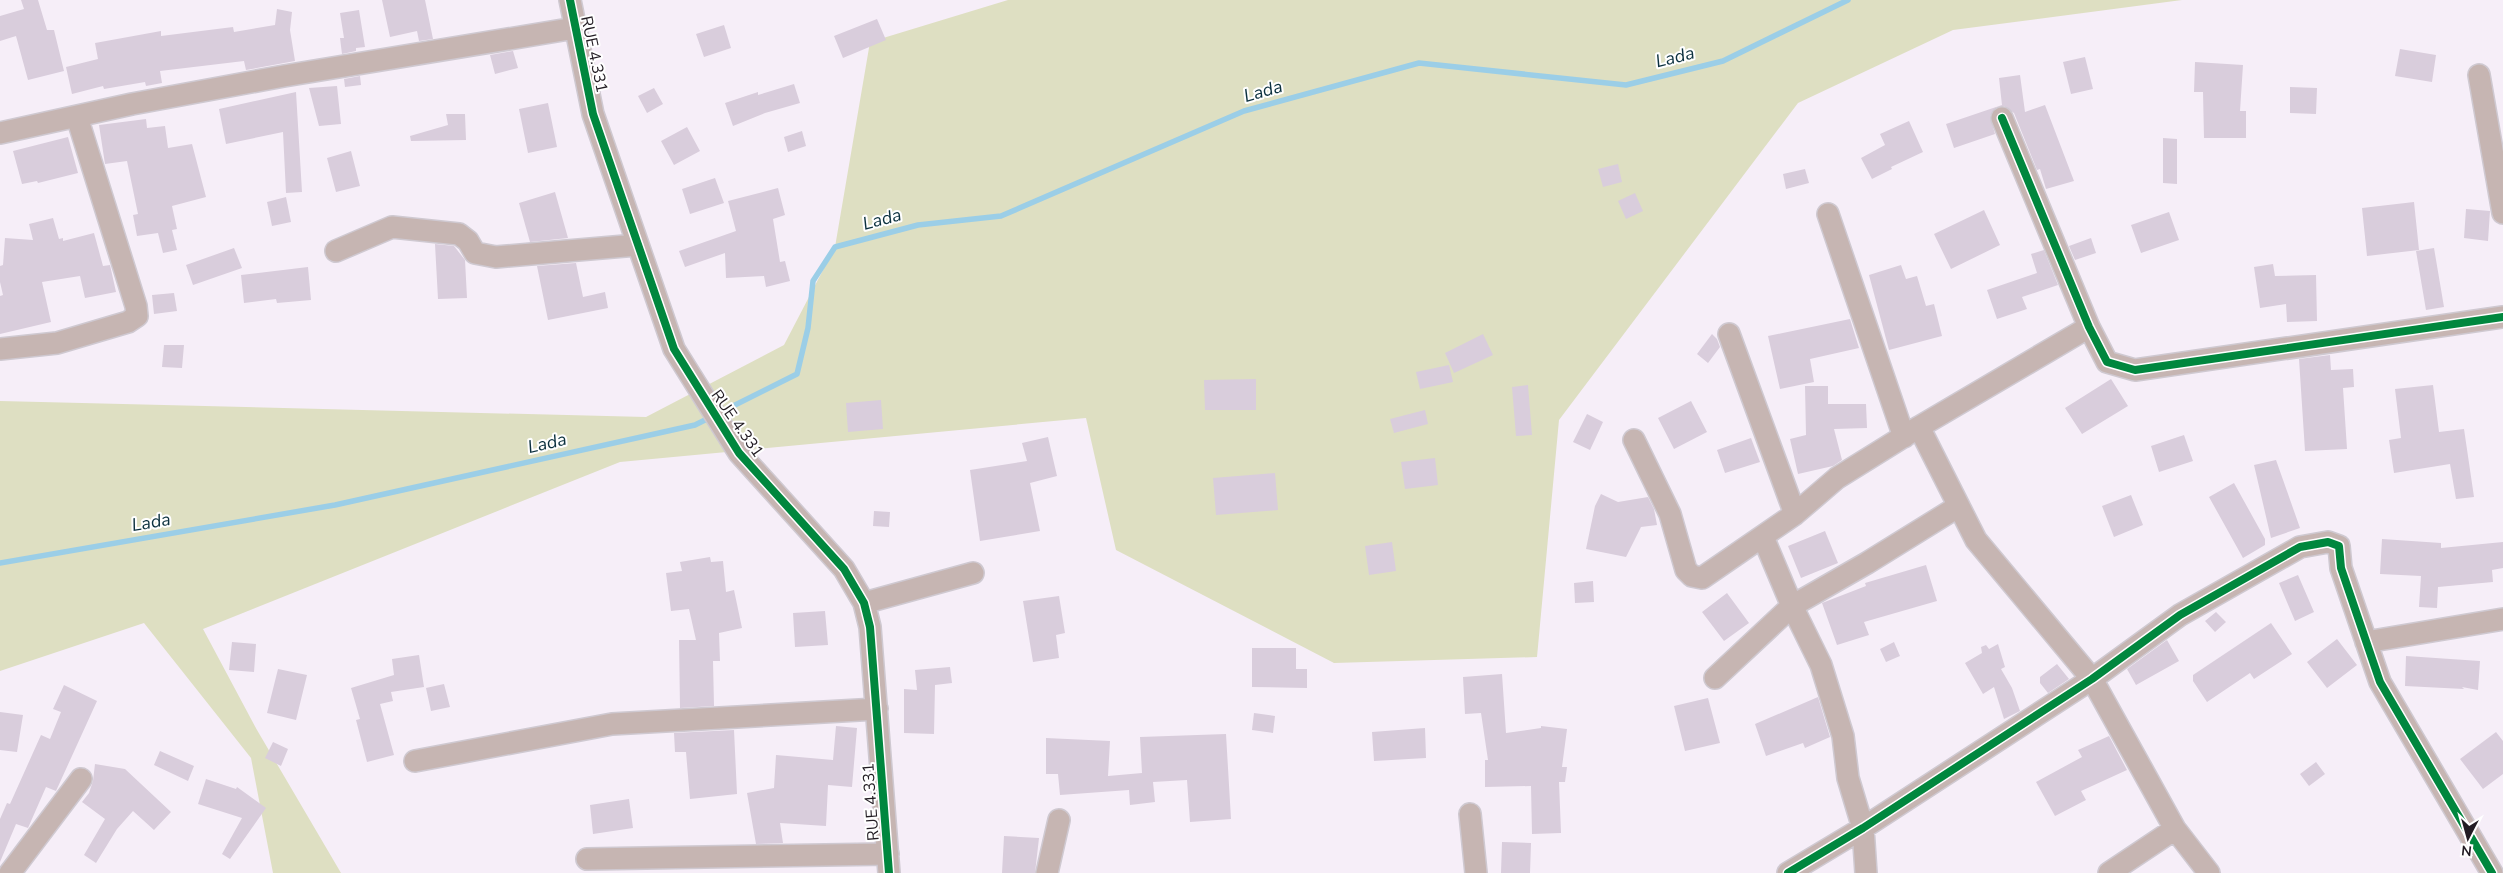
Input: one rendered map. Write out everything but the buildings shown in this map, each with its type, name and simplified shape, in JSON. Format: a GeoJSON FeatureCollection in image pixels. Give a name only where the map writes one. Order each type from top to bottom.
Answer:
{"type":"FeatureCollection","features":[{"type":"Feature","properties":{"kind":"street","name":"RUE 4.331"},"geometry":{"type":"LineString","coordinates":[[570,0],[593,114],[674,349],[738,453],[844,569],[864,603],[870,627],[888,864]]}},
{"type":"Feature","properties":{"kind":"street"},"geometry":{"type":"LineString","coordinates":[[0,133],[275,78],[575,28]]}},
{"type":"Feature","properties":{"kind":"street"},"geometry":{"type":"LineString","coordinates":[[2479,75],[2503,213]]}},
{"type":"Feature","properties":{"kind":"street"},"geometry":{"type":"LineString","coordinates":[[0,349],[57,343],[128,322],[137,316],[136,306],[77,117]]}},
{"type":"Feature","properties":{"kind":"street"},"geometry":{"type":"LineString","coordinates":[[2002,118],[2089,327],[2107,362],[2135,370],[2503,317]]}},
{"type":"Feature","properties":{"kind":"street"},"geometry":{"type":"LineString","coordinates":[[1828,214],[1912,432],[1959,506],[1976,540],[2092,679],[2175,828],[2209,873]]}},
{"type":"Feature","properties":{"kind":"street"},"geometry":{"type":"LineString","coordinates":[[336,251],[392,226],[459,234],[468,241],[475,253],[496,257],[523,257],[637,245]]}},
{"type":"Feature","properties":{"kind":"street"},"geometry":{"type":"LineString","coordinates":[[1634,440],[1670,514],[1686,570],[1692,576],[1702,578],[1795,514],[1837,478],[2089,327]]}},
{"type":"Feature","properties":{"kind":"street"},"geometry":{"type":"LineString","coordinates":[[1729,334],[1795,514]]}},
{"type":"Feature","properties":{"kind":"street"},"geometry":{"type":"LineString","coordinates":[[1716,678],[1792,606],[1867,563],[1959,506]]}},
{"type":"Feature","properties":{"kind":"street"},"geometry":{"type":"LineString","coordinates":[[1763,537],[1792,606],[1821,665],[1843,736],[1848,778],[1863,828],[1866,873]]}},
{"type":"Feature","properties":{"kind":"street"},"geometry":{"type":"LineString","coordinates":[[1788,873],[1863,828],[2092,679],[2189,610],[2300,547],[2328,542],[2339,546],[2341,568],[2380,682],[2492,873]]}},
{"type":"Feature","properties":{"kind":"street"},"geometry":{"type":"LineString","coordinates":[[864,603],[973,573]]}},
{"type":"Feature","properties":{"kind":"street"},"geometry":{"type":"LineString","coordinates":[[2366,642],[2503,619]]}},
{"type":"Feature","properties":{"kind":"street"},"geometry":{"type":"LineString","coordinates":[[415,761],[612,724],[877,710]]}},
{"type":"Feature","properties":{"kind":"street"},"geometry":{"type":"LineString","coordinates":[[10,873],[81,778]]}},
{"type":"Feature","properties":{"kind":"street"},"geometry":{"type":"LineString","coordinates":[[1470,814],[1476,873]]}},
{"type":"Feature","properties":{"kind":"street"},"geometry":{"type":"LineString","coordinates":[[1047,873],[1059,820]]}},
{"type":"Feature","properties":{"kind":"street"},"geometry":{"type":"LineString","coordinates":[[2109,873],[2175,828]]}},
{"type":"Feature","properties":{"kind":"street"},"geometry":{"type":"LineString","coordinates":[[587,859],[888,864]]}},
{"type":"Feature","properties":{"kind":"green space"},"geometry":{"type":"Polygon","coordinates":[[[1008,0],[2182,0],[1953,30],[1798,103],[1559,420],[1537,657],[1334,663],[1116,550],[1086,418],[620,462],[203,629],[257,730],[341,873],[273,873],[251,758],[144,623],[0,671],[0,401],[646,417],[784,345],[835,247],[870,42],[1008,0]]]}},
{"type":"Feature","properties":{"kind":"waterway","name":"Lada"},"geometry":{"type":"LineString","coordinates":[[0,563],[335,505],[695,425],[797,374],[808,328],[813,281],[835,247],[918,225],[1001,216],[1244,111],[1419,63],[1626,85],[1723,61],[1848,0]]}},
{"type":"Feature","properties":{"kind":"cycle path"},"geometry":{"type":"LineString","coordinates":[[570,0],[593,114],[674,349],[739,453],[844,569],[864,603],[870,627],[889,873]]}},
{"type":"Feature","properties":{"kind":"cycle path"},"geometry":{"type":"LineString","coordinates":[[2002,118],[2089,327],[2107,362],[2135,370],[2503,317]]}},
{"type":"Feature","properties":{"kind":"cycle path"},"geometry":{"type":"LineString","coordinates":[[1788,873],[1863,828],[2092,679],[2180,615],[2300,547],[2328,542],[2339,546],[2341,568],[2380,682],[2492,873]]}}]}
